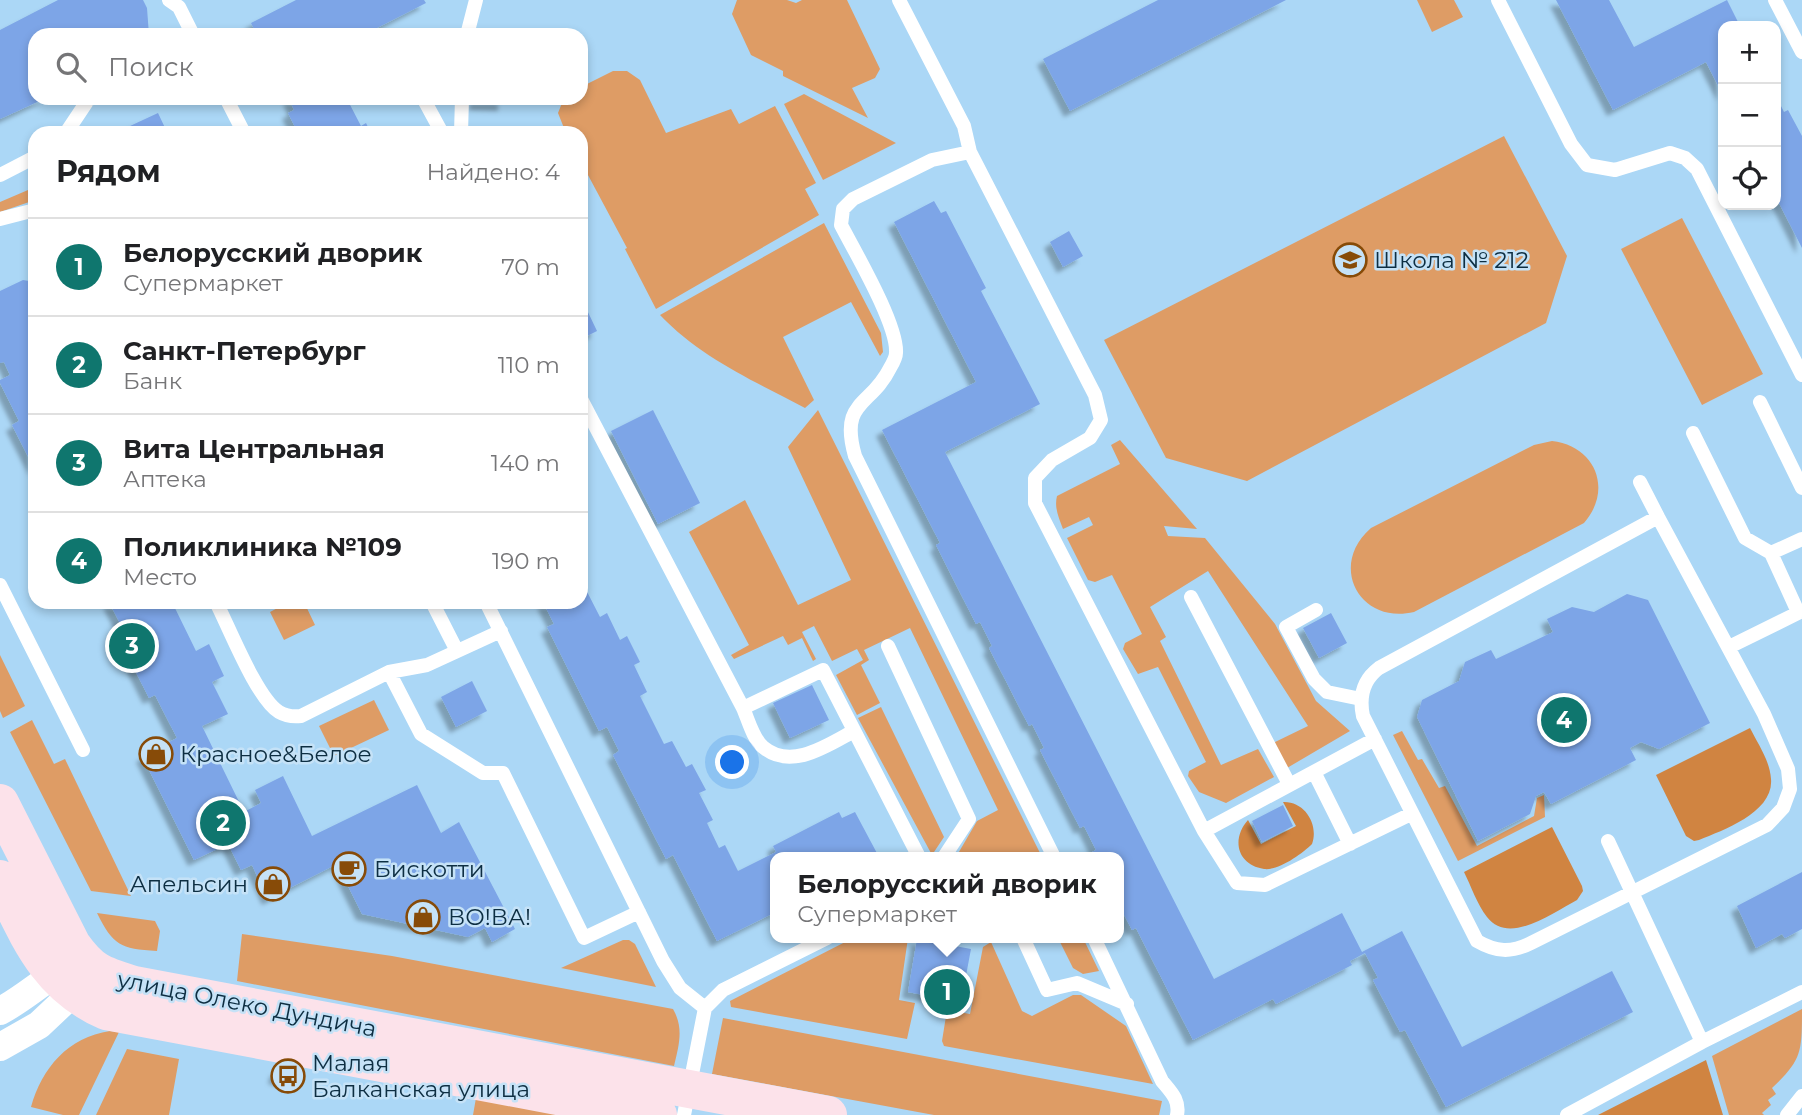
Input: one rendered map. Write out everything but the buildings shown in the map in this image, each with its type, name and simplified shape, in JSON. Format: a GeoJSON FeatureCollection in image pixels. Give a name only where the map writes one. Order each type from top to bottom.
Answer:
{"type":"FeatureCollection","features":[{"type":"Feature","properties":{"kind":"street"},"geometry":{"type":"LineString","coordinates":[[0,803],[67,936],[70,976],[39,1024],[0,1047]]}},
{"type":"Feature","properties":{"kind":"street"},"geometry":{"type":"LineString","coordinates":[[0,879],[41,958],[70,976]]}},
{"type":"Feature","properties":{"kind":"street"},"geometry":{"type":"LineString","coordinates":[[0,1011],[70,976]]}},
{"type":"Feature","properties":{"kind":"street","name":"улица Олеко Дундича"},"geometry":{"type":"LineString","coordinates":[[70,976],[87,1003],[129,1016],[618,1096],[828,1115]]}},
{"type":"Feature","properties":{"kind":"street","name":"улица Олеко Дундича"},"geometry":{"type":"LineString","coordinates":[[618,1096],[657,1115]]}},
{"type":"Feature","properties":{"kind":"lane"},"geometry":{"type":"LineString","coordinates":[[189,28],[174,4],[193,0]]}},
{"type":"Feature","properties":{"kind":"lane"},"geometry":{"type":"LineString","coordinates":[[469,28],[476,0]]}},
{"type":"Feature","properties":{"kind":"lane"},"geometry":{"type":"LineString","coordinates":[[900,0],[964,126],[970,152],[1095,396],[1101,420],[1090,438],[1052,460],[1035,478],[1035,503],[1204,831],[1237,883],[1265,885],[1411,814]]}},
{"type":"Feature","properties":{"kind":"lane"},"geometry":{"type":"LineString","coordinates":[[1498,0],[1571,144],[1587,164],[1615,170],[1670,153],[1685,158],[1697,169],[1802,375]]}},
{"type":"Feature","properties":{"kind":"lane"},"geometry":{"type":"LineString","coordinates":[[1775,0],[1802,52]]}},
{"type":"Feature","properties":{"kind":"lane"},"geometry":{"type":"LineString","coordinates":[[71,126],[85,105]]}},
{"type":"Feature","properties":{"kind":"lane"},"geometry":{"type":"LineString","coordinates":[[229,105],[240,126]]}},
{"type":"Feature","properties":{"kind":"lane"},"geometry":{"type":"LineString","coordinates":[[427,105],[438,126]]}},
{"type":"Feature","properties":{"kind":"lane"},"geometry":{"type":"LineString","coordinates":[[461,126],[462,105]]}},
{"type":"Feature","properties":{"kind":"lane"},"geometry":{"type":"LineString","coordinates":[[970,152],[932,160],[853,199],[843,209],[841,225],[894,332],[897,355],[887,375],[851,418],[849,436],[855,456],[1052,852]]}},
{"type":"Feature","properties":{"kind":"lane"},"geometry":{"type":"LineString","coordinates":[[0,175],[28,161]]}},
{"type":"Feature","properties":{"kind":"lane"},"geometry":{"type":"LineString","coordinates":[[0,219],[28,212]]}},
{"type":"Feature","properties":{"kind":"lane"},"geometry":{"type":"LineString","coordinates":[[1759,402],[1802,488]]}},
{"type":"Feature","properties":{"kind":"lane"},"geometry":{"type":"LineString","coordinates":[[588,412],[761,746],[776,755],[810,755],[855,731]]}},
{"type":"Feature","properties":{"kind":"lane"},"geometry":{"type":"LineString","coordinates":[[1693,433],[1745,538],[1771,553],[1800,611],[1729,647]]}},
{"type":"Feature","properties":{"kind":"lane"},"geometry":{"type":"LineString","coordinates":[[1640,482],[1764,714],[1788,769],[1790,789],[1783,808],[1767,825],[1523,947],[1506,951],[1490,948],[1477,941],[1363,716],[1361,699],[1364,686],[1379,668],[1658,517]]}},
{"type":"Feature","properties":{"kind":"lane"},"geometry":{"type":"LineString","coordinates":[[1771,553],[1802,539]]}},
{"type":"Feature","properties":{"kind":"lane"},"geometry":{"type":"LineString","coordinates":[[0,586],[5,606],[83,750]]}},
{"type":"Feature","properties":{"kind":"lane"},"geometry":{"type":"LineString","coordinates":[[1191,597],[1289,784]]}},
{"type":"Feature","properties":{"kind":"lane"},"geometry":{"type":"LineString","coordinates":[[219,609],[264,699],[280,713],[291,717],[300,716],[389,672],[427,665],[501,631]]}},
{"type":"Feature","properties":{"kind":"lane"},"geometry":{"type":"LineString","coordinates":[[436,609],[457,651]]}},
{"type":"Feature","properties":{"kind":"lane"},"geometry":{"type":"LineString","coordinates":[[490,609],[663,961],[680,988],[705,1008]]}},
{"type":"Feature","properties":{"kind":"lane"},"geometry":{"type":"LineString","coordinates":[[1316,610],[1286,627],[1314,679],[1327,692],[1361,699]]}},
{"type":"Feature","properties":{"kind":"lane"},"geometry":{"type":"LineString","coordinates":[[888,646],[969,819],[947,852]]}},
{"type":"Feature","properties":{"kind":"lane"},"geometry":{"type":"LineString","coordinates":[[743,708],[823,670],[916,852]]}},
{"type":"Feature","properties":{"kind":"lane"},"geometry":{"type":"LineString","coordinates":[[389,672],[421,734],[483,773],[503,773],[584,938],[639,912]]}},
{"type":"Feature","properties":{"kind":"lane"},"geometry":{"type":"LineString","coordinates":[[1204,831],[1375,739]]}},
{"type":"Feature","properties":{"kind":"lane"},"geometry":{"type":"LineString","coordinates":[[1314,772],[1350,844]]}},
{"type":"Feature","properties":{"kind":"lane"},"geometry":{"type":"LineString","coordinates":[[1608,841],[1702,1042]]}},
{"type":"Feature","properties":{"kind":"lane"},"geometry":{"type":"LineString","coordinates":[[687,1102],[705,1008],[723,989],[817,943]]}},
{"type":"Feature","properties":{"kind":"lane"},"geometry":{"type":"LineString","coordinates":[[1025,943],[1047,990],[1077,983],[1127,1004]]}},
{"type":"Feature","properties":{"kind":"lane"},"geometry":{"type":"LineString","coordinates":[[1096,943],[1162,1081],[1174,1095],[1179,1106],[1177,1115]]}},
{"type":"Feature","properties":{"kind":"lane"},"geometry":{"type":"LineString","coordinates":[[1567,1115],[1802,992]]}},
{"type":"Feature","properties":{"kind":"lane"},"geometry":{"type":"LineString","coordinates":[[1787,1115],[1802,1096]]}},
{"type":"Feature","properties":{"kind":"shaded area"},"geometry":{"type":"Polygon","coordinates":[[[737,0],[787,0],[796,3],[802,0],[847,0],[880,69],[875,78],[852,88],[868,118],[783,76],[783,71],[751,55],[732,14],[737,0]]]}},
{"type":"Feature","properties":{"kind":"shaded area"},"geometry":{"type":"Polygon","coordinates":[[[1417,0],[1454,0],[1463,17],[1432,32],[1417,0]]]}},
{"type":"Feature","properties":{"kind":"shaded area"},"geometry":{"type":"Polygon","coordinates":[[[613,71],[627,71],[640,80],[666,133],[731,109],[739,124],[775,106],[816,183],[805,189],[819,215],[656,309],[588,175],[588,126],[563,126],[558,113],[561,105],[588,105],[588,84],[613,71]]]}},
{"type":"Feature","properties":{"kind":"shaded area"},"geometry":{"type":"Polygon","coordinates":[[[804,94],[896,143],[823,180],[784,104],[804,94]]]}},
{"type":"Feature","properties":{"kind":"shaded area"},"geometry":{"type":"Polygon","coordinates":[[[1504,136],[1567,256],[1546,323],[1247,481],[1166,458],[1104,340],[1504,136]]]}},
{"type":"Feature","properties":{"kind":"shaded area"},"geometry":{"type":"Polygon","coordinates":[[[28,190],[28,202],[0,212],[0,202],[28,190]]]}},
{"type":"Feature","properties":{"kind":"shaded area"},"geometry":{"type":"Polygon","coordinates":[[[1682,218],[1763,374],[1702,405],[1621,249],[1682,218]]]}},
{"type":"Feature","properties":{"kind":"shaded area"},"geometry":{"type":"Polygon","coordinates":[[[824,223],[881,333],[883,352],[880,356],[851,302],[783,337],[814,400],[805,408],[710,356],[660,315],[824,223]]]}},
{"type":"Feature","properties":{"kind":"shaded area"},"geometry":{"type":"Polygon","coordinates":[[[818,410],[1039,852],[959,852],[977,821],[998,810],[910,628],[864,650],[869,660],[861,665],[880,703],[857,715],[836,675],[863,660],[857,649],[832,661],[814,626],[802,632],[816,659],[813,661],[802,638],[788,645],[783,636],[734,659],[731,655],[749,645],[689,532],[745,500],[798,605],[851,580],[788,447],[818,410]]]}},
{"type":"Feature","properties":{"kind":"shaded area"},"geometry":{"type":"Polygon","coordinates":[[[1120,440],[1197,529],[1164,526],[1168,536],[1205,538],[1275,624],[1316,701],[1350,731],[1287,768],[1273,743],[1308,726],[1208,571],[1150,607],[1166,637],[1160,641],[1221,765],[1258,749],[1274,777],[1226,803],[1199,792],[1188,776],[1189,771],[1206,762],[1158,667],[1138,674],[1123,649],[1125,643],[1142,634],[1112,575],[1095,582],[1088,580],[1067,538],[1093,525],[1089,517],[1063,529],[1057,513],[1057,496],[1120,464],[1111,445],[1120,440]]]}},
{"type":"Feature","properties":{"kind":"shaded area"},"geometry":{"type":"Polygon","coordinates":[[[1552,441],[1580,451],[1595,471],[1597,497],[1593,510],[1584,523],[1414,612],[1395,614],[1378,610],[1365,601],[1356,589],[1351,574],[1352,559],[1358,543],[1371,528],[1534,445],[1552,441]]]}},
{"type":"Feature","properties":{"kind":"shaded area"},"geometry":{"type":"Polygon","coordinates":[[[276,609],[307,609],[315,625],[284,640],[270,612],[276,609]]]}},
{"type":"Feature","properties":{"kind":"shaded area"},"geometry":{"type":"Polygon","coordinates":[[[0,655],[25,706],[3,718],[0,711],[0,655]]]}},
{"type":"Feature","properties":{"kind":"shaded area"},"geometry":{"type":"Polygon","coordinates":[[[374,700],[389,730],[334,756],[319,726],[374,700]]]}},
{"type":"Feature","properties":{"kind":"shaded area"},"geometry":{"type":"Polygon","coordinates":[[[881,707],[944,837],[934,852],[930,852],[858,718],[881,707]]]}},
{"type":"Feature","properties":{"kind":"shaded area"},"geometry":{"type":"Polygon","coordinates":[[[32,720],[54,764],[65,759],[131,896],[91,891],[10,732],[32,720]]]}},
{"type":"Feature","properties":{"kind":"shaded area"},"geometry":{"type":"Polygon","coordinates":[[[1750,728],[1768,766],[1770,791],[1765,801],[1746,818],[1694,841],[1686,836],[1656,775],[1750,728]]]}},
{"type":"Feature","properties":{"kind":"shaded area"},"geometry":{"type":"Polygon","coordinates":[[[1402,731],[1418,760],[1422,759],[1439,788],[1445,786],[1477,846],[1534,816],[1537,798],[1544,795],[1545,817],[1458,861],[1393,735],[1402,731]]]}},
{"type":"Feature","properties":{"kind":"shaded area"},"geometry":{"type":"Polygon","coordinates":[[[1283,802],[1298,805],[1308,815],[1314,829],[1312,844],[1283,865],[1270,869],[1255,867],[1243,857],[1240,850],[1238,843],[1243,827],[1248,820],[1261,844],[1296,826],[1283,802]]]}},
{"type":"Feature","properties":{"kind":"shaded area"},"geometry":{"type":"Polygon","coordinates":[[[1552,827],[1583,891],[1577,900],[1532,924],[1519,928],[1496,925],[1483,912],[1464,872],[1552,827]]]}},
{"type":"Feature","properties":{"kind":"shaded area"},"geometry":{"type":"Polygon","coordinates":[[[97,913],[155,921],[160,931],[157,951],[134,949],[119,943],[113,939],[97,913]]]}},
{"type":"Feature","properties":{"kind":"shaded area"},"geometry":{"type":"Polygon","coordinates":[[[242,934],[392,956],[673,1009],[679,1030],[674,1066],[237,981],[242,934]]]}},
{"type":"Feature","properties":{"kind":"shaded area"},"geometry":{"type":"Polygon","coordinates":[[[623,940],[635,944],[656,987],[561,968],[623,940]]]}},
{"type":"Feature","properties":{"kind":"shaded area"},"geometry":{"type":"Polygon","coordinates":[[[843,943],[907,943],[899,1000],[915,1003],[907,1039],[731,1007],[730,1001],[843,943]]]}},
{"type":"Feature","properties":{"kind":"shaded area"},"geometry":{"type":"Polygon","coordinates":[[[991,943],[1022,1011],[1032,1016],[1073,995],[1081,995],[1126,1026],[1153,1084],[944,1046],[942,1041],[947,1010],[970,1014],[983,947],[991,943]]]}},
{"type":"Feature","properties":{"kind":"shaded area"},"geometry":{"type":"Polygon","coordinates":[[[1060,943],[1085,943],[1099,971],[1083,974],[1073,968],[1060,943]]]}},
{"type":"Feature","properties":{"kind":"shaded area"},"geometry":{"type":"Polygon","coordinates":[[[1802,1009],[1802,1036],[1798,1054],[1789,1070],[1772,1088],[1776,1094],[1768,1100],[1771,1105],[1762,1113],[1764,1115],[1729,1115],[1712,1056],[1802,1009]]]}},
{"type":"Feature","properties":{"kind":"shaded area"},"geometry":{"type":"Polygon","coordinates":[[[723,1018],[1162,1101],[1159,1115],[934,1115],[712,1074],[723,1018]]]}},
{"type":"Feature","properties":{"kind":"shaded area"},"geometry":{"type":"Polygon","coordinates":[[[119,1032],[79,1115],[63,1115],[31,1107],[50,1067],[69,1047],[95,1034],[119,1032]]]}},
{"type":"Feature","properties":{"kind":"shaded area"},"geometry":{"type":"Polygon","coordinates":[[[127,1049],[179,1059],[169,1115],[96,1115],[127,1049]]]}},
{"type":"Feature","properties":{"kind":"shaded area"},"geometry":{"type":"Polygon","coordinates":[[[1706,1060],[1723,1115],[1598,1115],[1706,1060]]]}},
{"type":"Feature","properties":{"kind":"shaded area"},"geometry":{"type":"Polygon","coordinates":[[[476,1098],[564,1115],[473,1115],[476,1098]]]}},
{"type":"Feature","properties":{"kind":"place","name":"Школа № 212"},"geometry":{"type":"Point","coordinates":[1350,260]}},
{"type":"Feature","properties":{"kind":"place","name":"Вита Центральная"},"geometry":{"type":"Point","coordinates":[132,646]}},
{"type":"Feature","properties":{"kind":"place","name":"Поликлиника №109"},"geometry":{"type":"Point","coordinates":[1564,720]}},
{"type":"Feature","properties":{"kind":"place","name":"Красное&Белое"},"geometry":{"type":"Point","coordinates":[156,754]}},
{"type":"Feature","properties":{"kind":"place","name":"Санкт-Петербург"},"geometry":{"type":"Point","coordinates":[223,823]}},
{"type":"Feature","properties":{"kind":"place","name":"Бискотти"},"geometry":{"type":"Point","coordinates":[349,869]}},
{"type":"Feature","properties":{"kind":"place","name":"Апельсин"},"geometry":{"type":"Point","coordinates":[273,884]}},
{"type":"Feature","properties":{"kind":"place","name":"ВО!ВА!"},"geometry":{"type":"Point","coordinates":[423,917]}},
{"type":"Feature","properties":{"kind":"place","name":"Белорусский дворик"},"geometry":{"type":"Point","coordinates":[947,992]}},
{"type":"Feature","properties":{"kind":"place","name":"Малая Балканская улица"},"geometry":{"type":"Point","coordinates":[288,1076]}}]}
